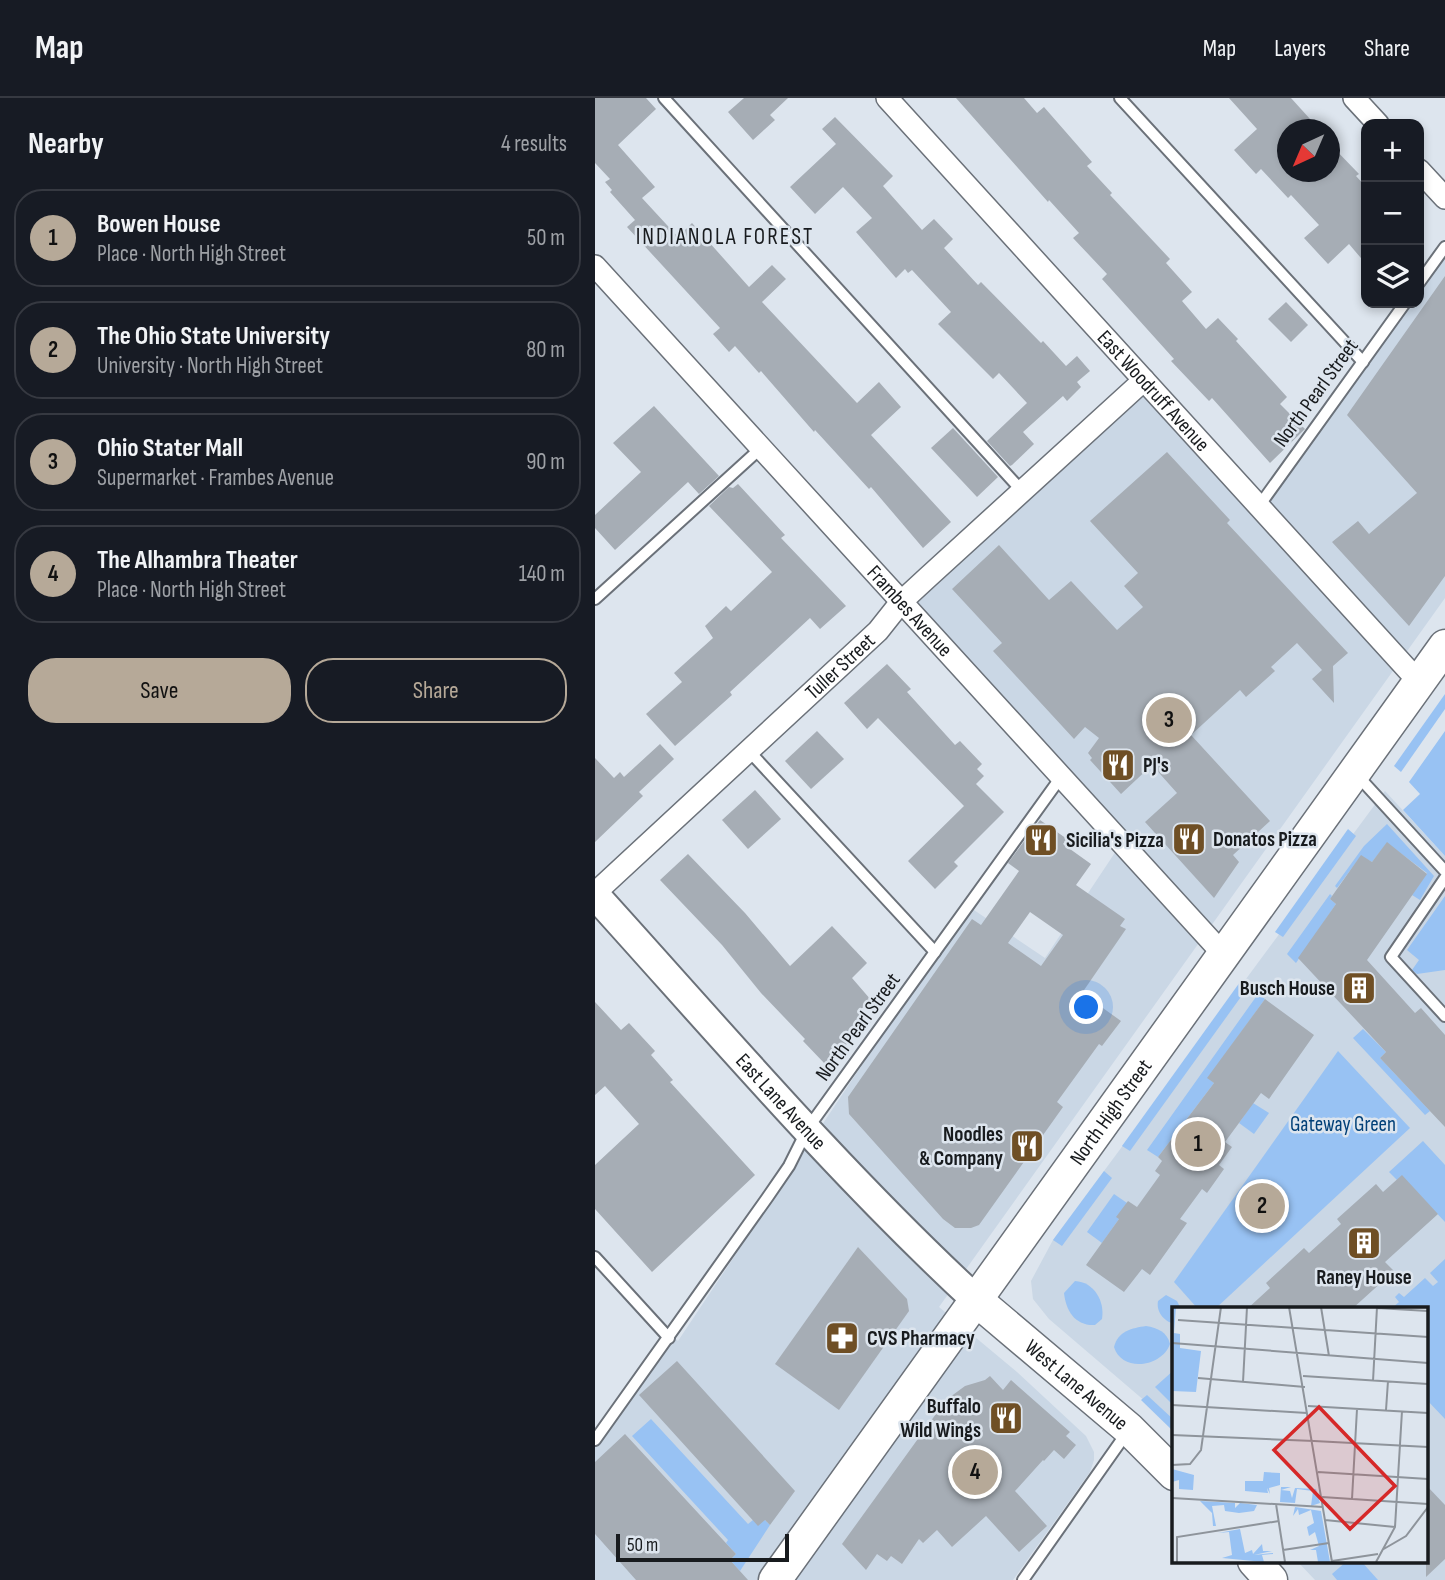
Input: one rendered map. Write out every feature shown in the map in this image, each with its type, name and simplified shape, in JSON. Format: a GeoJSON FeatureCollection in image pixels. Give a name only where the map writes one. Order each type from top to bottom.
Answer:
{"type":"FeatureCollection","features":[{"type":"Feature","properties":{"kind":"main road","name":"North High Street"},"geometry":{"type":"LineString","coordinates":[[775,1580],[1445,646]]}},
{"type":"Feature","properties":{"kind":"main road","name":"West Lane Avenue"},"geometry":{"type":"LineString","coordinates":[[975,1299],[1129,1429],[1172,1472]]}},
{"type":"Feature","properties":{"kind":"main road"},"geometry":{"type":"LineString","coordinates":[[1255,1562],[1271,1580]]}},
{"type":"Feature","properties":{"kind":"street","name":"East Woodruff Avenue"},"geometry":{"type":"LineString","coordinates":[[887,98],[1419,682]]}},
{"type":"Feature","properties":{"kind":"street"},"geometry":{"type":"LineString","coordinates":[[1354,98],[1373,119]]}},
{"type":"Feature","properties":{"kind":"street"},"geometry":{"type":"LineString","coordinates":[[1424,175],[1445,198]]}},
{"type":"Feature","properties":{"kind":"street","name":"Frambes Avenue"},"geometry":{"type":"LineString","coordinates":[[595,266],[1224,955]]}},
{"type":"Feature","properties":{"kind":"street","name":"Tuller Street"},"geometry":{"type":"LineString","coordinates":[[595,894],[878,631],[901,602],[1144,380]]}},
{"type":"Feature","properties":{"kind":"street","name":"East Lane Avenue"},"geometry":{"type":"LineString","coordinates":[[595,894],[908,1235],[975,1299]]}},
{"type":"Feature","properties":{"kind":"lane"},"geometry":{"type":"LineString","coordinates":[[664,98],[1022,491]]}},
{"type":"Feature","properties":{"kind":"lane"},"geometry":{"type":"LineString","coordinates":[[1120,98],[1363,362]]}},
{"type":"Feature","properties":{"kind":"lane"},"geometry":{"type":"LineString","coordinates":[[1424,276],[1445,247]]}},
{"type":"Feature","properties":{"kind":"lane","name":"North Pearl Street"},"geometry":{"type":"LineString","coordinates":[[1259,506],[1401,308]]}},
{"type":"Feature","properties":{"kind":"lane"},"geometry":{"type":"LineString","coordinates":[[597,593],[761,448]]}},
{"type":"Feature","properties":{"kind":"lane"},"geometry":{"type":"LineString","coordinates":[[749,751],[935,952]]}},
{"type":"Feature","properties":{"kind":"lane"},"geometry":{"type":"LineString","coordinates":[[1355,773],[1445,871]]}},
{"type":"Feature","properties":{"kind":"lane","name":"North Pearl Street"},"geometry":{"type":"LineString","coordinates":[[595,1440],[788,1168],[808,1128],[1061,777]]}},
{"type":"Feature","properties":{"kind":"lane"},"geometry":{"type":"LineString","coordinates":[[1445,878],[1391,957],[1445,1016]]}},
{"type":"Feature","properties":{"kind":"lane"},"geometry":{"type":"LineString","coordinates":[[595,1257],[669,1338]]}},
{"type":"Feature","properties":{"kind":"lane"},"geometry":{"type":"LineString","coordinates":[[1023,1580],[1129,1429]]}},
{"type":"Feature","properties":{"kind":"shaded area"},"geometry":{"type":"Polygon","coordinates":[[[1445,252],[1445,598],[939,1307],[1017,1372],[1086,1436],[1094,1452],[1090,1472],[1013,1580],[595,1580],[595,1440],[671,1335],[678,1341],[968,906],[1045,958],[1120,845],[901,602],[1147,381],[1259,509],[1404,308],[1424,308],[1424,281],[1445,252]]]}},
{"type":"Feature","properties":{"kind":"shaded area"},"geometry":{"type":"Polygon","coordinates":[[[1385,791],[1445,856],[1445,1580],[1315,1580],[1298,1562],[1427,1562],[1427,1307],[1172,1307],[1172,1427],[1049,1319],[1033,1299],[1031,1281],[1053,1240],[1385,791]]]}},
{"type":"Feature","properties":{"kind":"green space"},"geometry":{"type":"Polygon","coordinates":[[[1445,694],[1445,709],[1401,772],[1394,766],[1445,694]]]}},
{"type":"Feature","properties":{"kind":"green space"},"geometry":{"type":"Polygon","coordinates":[[[1445,731],[1445,856],[1403,810],[1420,794],[1409,782],[1445,731]]]}},
{"type":"Feature","properties":{"kind":"green space"},"geometry":{"type":"Polygon","coordinates":[[[1387,824],[1434,876],[1420,900],[1412,895],[1427,873],[1387,843],[1372,862],[1361,856],[1337,888],[1335,886],[1364,846],[1387,824]]]}},
{"type":"Feature","properties":{"kind":"green space"},"geometry":{"type":"Polygon","coordinates":[[[1348,829],[1356,836],[1283,937],[1275,932],[1348,829]]]}},
{"type":"Feature","properties":{"kind":"green space"},"geometry":{"type":"Polygon","coordinates":[[[1330,894],[1330,899],[1336,904],[1296,963],[1287,954],[1330,894]]]}},
{"type":"Feature","properties":{"kind":"green space"},"geometry":{"type":"Polygon","coordinates":[[[1445,896],[1445,970],[1417,974],[1412,970],[1419,960],[1407,950],[1445,896]]]}},
{"type":"Feature","properties":{"kind":"green space"},"geometry":{"type":"Polygon","coordinates":[[[1240,982],[1248,987],[1130,1151],[1122,1146],[1240,982]]]}},
{"type":"Feature","properties":{"kind":"green space"},"geometry":{"type":"Polygon","coordinates":[[[1258,994],[1265,999],[1208,1078],[1214,1083],[1158,1157],[1147,1150],[1258,994]]]}},
{"type":"Feature","properties":{"kind":"green space"},"geometry":{"type":"Polygon","coordinates":[[[1363,1029],[1386,1052],[1380,1058],[1430,1111],[1425,1115],[1353,1038],[1363,1029]]]}},
{"type":"Feature","properties":{"kind":"green space","name":"Gateway Green"},"geometry":{"type":"Polygon","coordinates":[[[1338,1051],[1410,1128],[1217,1307],[1196,1307],[1174,1282],[1338,1051]]]}},
{"type":"Feature","properties":{"kind":"green space"},"geometry":{"type":"Polygon","coordinates":[[[1253,1103],[1269,1113],[1254,1134],[1239,1123],[1253,1103]]]}},
{"type":"Feature","properties":{"kind":"green space"},"geometry":{"type":"Polygon","coordinates":[[[1423,1141],[1445,1165],[1445,1222],[1402,1176],[1397,1180],[1389,1172],[1423,1141]]]}},
{"type":"Feature","properties":{"kind":"green space"},"geometry":{"type":"Polygon","coordinates":[[[1104,1171],[1112,1178],[1062,1246],[1053,1240],[1104,1171]]]}},
{"type":"Feature","properties":{"kind":"green space"},"geometry":{"type":"Polygon","coordinates":[[[1114,1194],[1127,1203],[1102,1243],[1087,1232],[1114,1194]]]}},
{"type":"Feature","properties":{"kind":"green space"},"geometry":{"type":"Polygon","coordinates":[[[1445,1259],[1445,1419],[1427,1400],[1427,1307],[1393,1307],[1399,1302],[1395,1297],[1399,1293],[1404,1297],[1425,1278],[1433,1286],[1438,1282],[1430,1273],[1445,1259]]]}},
{"type":"Feature","properties":{"kind":"green space"},"geometry":{"type":"Polygon","coordinates":[[[1075,1281],[1088,1285],[1100,1299],[1102,1319],[1095,1325],[1082,1323],[1069,1311],[1064,1293],[1075,1281]]]}},
{"type":"Feature","properties":{"kind":"green space"},"geometry":{"type":"Polygon","coordinates":[[[1166,1295],[1177,1301],[1180,1307],[1172,1307],[1172,1323],[1158,1309],[1158,1301],[1166,1295]]]}},
{"type":"Feature","properties":{"kind":"green space"},"geometry":{"type":"Polygon","coordinates":[[[1146,1326],[1158,1329],[1167,1336],[1170,1344],[1166,1352],[1151,1362],[1142,1364],[1125,1361],[1114,1347],[1119,1337],[1126,1331],[1146,1326]]]}},
{"type":"Feature","properties":{"kind":"green space"},"geometry":{"type":"Polygon","coordinates":[[[1172,1372],[1172,1404],[1155,1387],[1172,1372]]]}},
{"type":"Feature","properties":{"kind":"green space"},"geometry":{"type":"Polygon","coordinates":[[[1147,1395],[1172,1418],[1172,1430],[1141,1400],[1147,1395]]]}},
{"type":"Feature","properties":{"kind":"green space"},"geometry":{"type":"Polygon","coordinates":[[[651,1419],[748,1524],[753,1520],[765,1520],[770,1525],[740,1571],[730,1560],[736,1554],[726,1543],[728,1540],[632,1436],[651,1419]]]}},
{"type":"Feature","properties":{"kind":"green space"},"geometry":{"type":"Polygon","coordinates":[[[1346,1562],[1362,1562],[1378,1580],[1337,1580],[1332,1574],[1346,1562]]]}},
{"type":"Feature","properties":{"kind":"building"},"geometry":{"type":"Polygon","coordinates":[[[595,98],[646,98],[656,109],[618,145],[655,187],[642,198],[678,237],[692,223],[749,287],[772,265],[786,279],[762,302],[857,403],[879,382],[901,407],[871,435],[951,522],[923,548],[871,487],[869,489],[815,430],[814,432],[761,371],[759,373],[735,346],[729,352],[713,334],[720,328],[627,227],[635,220],[610,192],[612,190],[605,182],[610,179],[595,163],[595,98]]]}},
{"type":"Feature","properties":{"kind":"building"},"geometry":{"type":"Polygon","coordinates":[[[744,98],[788,98],[770,115],[775,120],[753,140],[728,112],[744,98]]]}},
{"type":"Feature","properties":{"kind":"building"},"geometry":{"type":"Polygon","coordinates":[[[956,98],[1024,98],[1037,113],[1044,107],[1092,162],[1087,166],[1112,193],[1110,195],[1170,259],[1166,263],[1192,292],[1182,301],[1206,329],[1218,318],[1287,397],[1280,404],[1305,429],[1270,463],[1212,398],[1209,401],[1171,361],[1174,359],[1102,279],[1107,274],[1073,238],[1079,233],[956,98]]]}},
{"type":"Feature","properties":{"kind":"building"},"geometry":{"type":"Polygon","coordinates":[[[1229,98],[1291,98],[1310,119],[1277,119],[1277,182],[1340,182],[1340,154],[1359,174],[1356,176],[1361,182],[1361,258],[1349,244],[1328,264],[1304,238],[1319,225],[1291,195],[1288,198],[1261,169],[1256,174],[1234,150],[1257,129],[1229,98]]]}},
{"type":"Feature","properties":{"kind":"building"},"geometry":{"type":"Polygon","coordinates":[[[835,117],[893,176],[883,186],[922,230],[934,219],[953,239],[944,248],[978,285],[981,282],[1066,366],[1077,356],[1090,371],[1077,382],[1081,387],[1067,401],[1063,396],[1023,432],[1034,444],[1012,465],[1010,466],[987,441],[1027,403],[999,373],[993,379],[938,324],[951,312],[912,270],[908,273],[905,269],[896,278],[856,232],[872,218],[843,187],[815,214],[790,187],[836,144],[822,129],[835,117]]]}},
{"type":"Feature","properties":{"kind":"building"},"geometry":{"type":"Polygon","coordinates":[[[1445,276],[1445,576],[1409,626],[1332,542],[1358,521],[1369,534],[1417,493],[1347,415],[1445,276]]]}},
{"type":"Feature","properties":{"kind":"building"},"geometry":{"type":"Polygon","coordinates":[[[1286,302],[1308,325],[1291,342],[1268,319],[1286,302]]]}},
{"type":"Feature","properties":{"kind":"building"},"geometry":{"type":"Polygon","coordinates":[[[654,406],[719,476],[699,494],[688,482],[615,550],[595,528],[595,515],[641,472],[613,443],[654,406]]]}},
{"type":"Feature","properties":{"kind":"building"},"geometry":{"type":"Polygon","coordinates":[[[953,428],[998,477],[977,497],[931,448],[953,428]]]}},
{"type":"Feature","properties":{"kind":"building"},"geometry":{"type":"Polygon","coordinates":[[[1167,452],[1230,520],[1227,523],[1348,653],[1333,666],[1334,703],[1312,679],[1322,670],[1297,643],[1271,667],[1275,671],[1246,697],[1240,690],[1191,735],[1270,821],[1233,855],[1239,862],[1214,898],[1145,822],[1177,793],[1152,765],[1121,794],[1090,760],[1092,758],[1088,753],[1099,738],[1085,727],[1074,739],[993,651],[1002,643],[952,589],[999,545],[1049,600],[1071,581],[1117,630],[1143,607],[1124,586],[1138,573],[1090,521],[1167,452]]]}},
{"type":"Feature","properties":{"kind":"building"},"geometry":{"type":"Polygon","coordinates":[[[738,484],[785,535],[781,538],[846,606],[820,629],[810,618],[730,692],[732,695],[675,746],[646,714],[682,682],[674,673],[713,638],[705,626],[726,606],[731,611],[772,572],[709,506],[729,487],[733,488],[738,484]]]}},
{"type":"Feature","properties":{"kind":"building"},"geometry":{"type":"Polygon","coordinates":[[[887,664],[911,689],[907,692],[955,745],[960,741],[982,764],[977,769],[984,776],[976,784],[1004,812],[954,862],[958,866],[935,889],[908,861],[964,806],[878,718],[867,729],[844,703],[887,664]]]}},
{"type":"Feature","properties":{"kind":"building"},"geometry":{"type":"Polygon","coordinates":[[[817,731],[844,759],[811,789],[785,761],[817,731]]]}},
{"type":"Feature","properties":{"kind":"building"},"geometry":{"type":"Polygon","coordinates":[[[660,744],[674,759],[639,792],[643,796],[595,842],[595,758],[614,778],[620,772],[624,777],[660,744]]]}},
{"type":"Feature","properties":{"kind":"building"},"geometry":{"type":"Polygon","coordinates":[[[755,790],[781,819],[748,849],[722,820],[755,790]]]}},
{"type":"Feature","properties":{"kind":"building"},"geometry":{"type":"Polygon","coordinates":[[[1040,820],[1067,839],[1063,844],[1091,864],[1076,885],[1125,919],[1120,926],[1126,929],[1082,993],[1121,1021],[1102,1046],[1099,1044],[1057,1102],[1063,1107],[979,1225],[955,1228],[943,1219],[849,1114],[848,1097],[972,919],[981,925],[1019,871],[1008,863],[1040,820]],[[1030,912],[1008,943],[1041,966],[1063,935],[1030,912]]]}},
{"type":"Feature","properties":{"kind":"building","name":"Busch House"},"geometry":{"type":"Polygon","coordinates":[[[1387,842],[1427,874],[1367,960],[1415,1013],[1421,1008],[1445,1035],[1445,1127],[1380,1058],[1386,1052],[1298,958],[1336,904],[1330,899],[1361,855],[1372,862],[1387,842]]]}},
{"type":"Feature","properties":{"kind":"building"},"geometry":{"type":"Polygon","coordinates":[[[688,854],[745,913],[790,966],[832,926],[867,963],[852,978],[871,1000],[860,1010],[871,1022],[825,1064],[722,945],[660,880],[688,854]]]}},
{"type":"Feature","properties":{"kind":"building"},"geometry":{"type":"Polygon","coordinates":[[[1265,999],[1314,1035],[1269,1099],[1261,1093],[1225,1142],[1232,1147],[1219,1165],[1224,1169],[1207,1193],[1202,1189],[1180,1219],[1187,1223],[1150,1275],[1142,1269],[1124,1292],[1086,1265],[1119,1219],[1116,1217],[1128,1201],[1137,1207],[1160,1175],[1155,1171],[1162,1161],[1158,1157],[1214,1083],[1207,1078],[1265,999]]]}},
{"type":"Feature","properties":{"kind":"building"},"geometry":{"type":"Polygon","coordinates":[[[595,1002],[621,1030],[629,1023],[655,1051],[651,1055],[673,1080],[670,1082],[755,1175],[652,1272],[595,1209],[595,1165],[639,1124],[605,1086],[595,1095],[595,1002]]]}},
{"type":"Feature","properties":{"kind":"building","name":"Raney House"},"geometry":{"type":"Polygon","coordinates":[[[1402,1175],[1438,1214],[1385,1262],[1394,1271],[1354,1307],[1249,1307],[1270,1288],[1266,1283],[1304,1248],[1309,1253],[1341,1224],[1337,1219],[1376,1184],[1383,1192],[1402,1175]]]}},
{"type":"Feature","properties":{"kind":"building","name":"CVS Pharmacy"},"geometry":{"type":"Polygon","coordinates":[[[858,1247],[907,1299],[909,1311],[839,1410],[775,1364],[858,1247]]]}},
{"type":"Feature","properties":{"kind":"building"},"geometry":{"type":"Polygon","coordinates":[[[677,1361],[795,1491],[770,1525],[765,1520],[758,1526],[639,1395],[677,1361]]]}},
{"type":"Feature","properties":{"kind":"building"},"geometry":{"type":"Polygon","coordinates":[[[990,1376],[1003,1390],[1011,1380],[1070,1432],[1066,1436],[1076,1445],[1064,1459],[1054,1450],[1015,1491],[1047,1526],[1019,1552],[986,1516],[952,1547],[937,1530],[923,1543],[919,1539],[902,1564],[891,1556],[887,1561],[877,1554],[866,1570],[842,1544],[946,1400],[965,1386],[990,1376]]]}},
{"type":"Feature","properties":{"kind":"building"},"geometry":{"type":"Polygon","coordinates":[[[625,1434],[736,1554],[730,1560],[748,1580],[636,1580],[595,1534],[595,1462],[625,1434]]]}},
{"type":"Feature","properties":{"kind":"building"},"geometry":{"type":"Polygon","coordinates":[[[1427,1486],[1445,1505],[1445,1559],[1426,1577],[1427,1486]]]}},
{"type":"Feature","properties":{"kind":"place","name":"Ohio Stater Mall"},"geometry":{"type":"Point","coordinates":[1169,720]}},
{"type":"Feature","properties":{"kind":"place","name":"PJ's"},"geometry":{"type":"Point","coordinates":[1118,765]}},
{"type":"Feature","properties":{"kind":"place","name":"Donatos Pizza"},"geometry":{"type":"Point","coordinates":[1189,839]}},
{"type":"Feature","properties":{"kind":"place","name":"Sicilia's Pizza"},"geometry":{"type":"Point","coordinates":[1041,840]}},
{"type":"Feature","properties":{"kind":"place","name":"Busch House"},"geometry":{"type":"Point","coordinates":[1359,988]}},
{"type":"Feature","properties":{"kind":"place","name":"Bowen House"},"geometry":{"type":"Point","coordinates":[1198,1144]}},
{"type":"Feature","properties":{"kind":"place","name":"Noodles & Company"},"geometry":{"type":"Point","coordinates":[1027,1146]}},
{"type":"Feature","properties":{"kind":"place","name":"The Ohio State University"},"geometry":{"type":"Point","coordinates":[1262,1206]}},
{"type":"Feature","properties":{"kind":"place","name":"Raney House"},"geometry":{"type":"Point","coordinates":[1364,1243]}},
{"type":"Feature","properties":{"kind":"place","name":"CVS Pharmacy"},"geometry":{"type":"Point","coordinates":[842,1338]}},
{"type":"Feature","properties":{"kind":"place","name":"Buffalo Wild Wings"},"geometry":{"type":"Point","coordinates":[1006,1418]}},
{"type":"Feature","properties":{"kind":"place","name":"The Alhambra Theater"},"geometry":{"type":"Point","coordinates":[975,1472]}},
{"type":"Feature","properties":{"kind":"district","name":"INDIANOLA FOREST"},"geometry":{"type":"Point","coordinates":[725,237]}}]}
